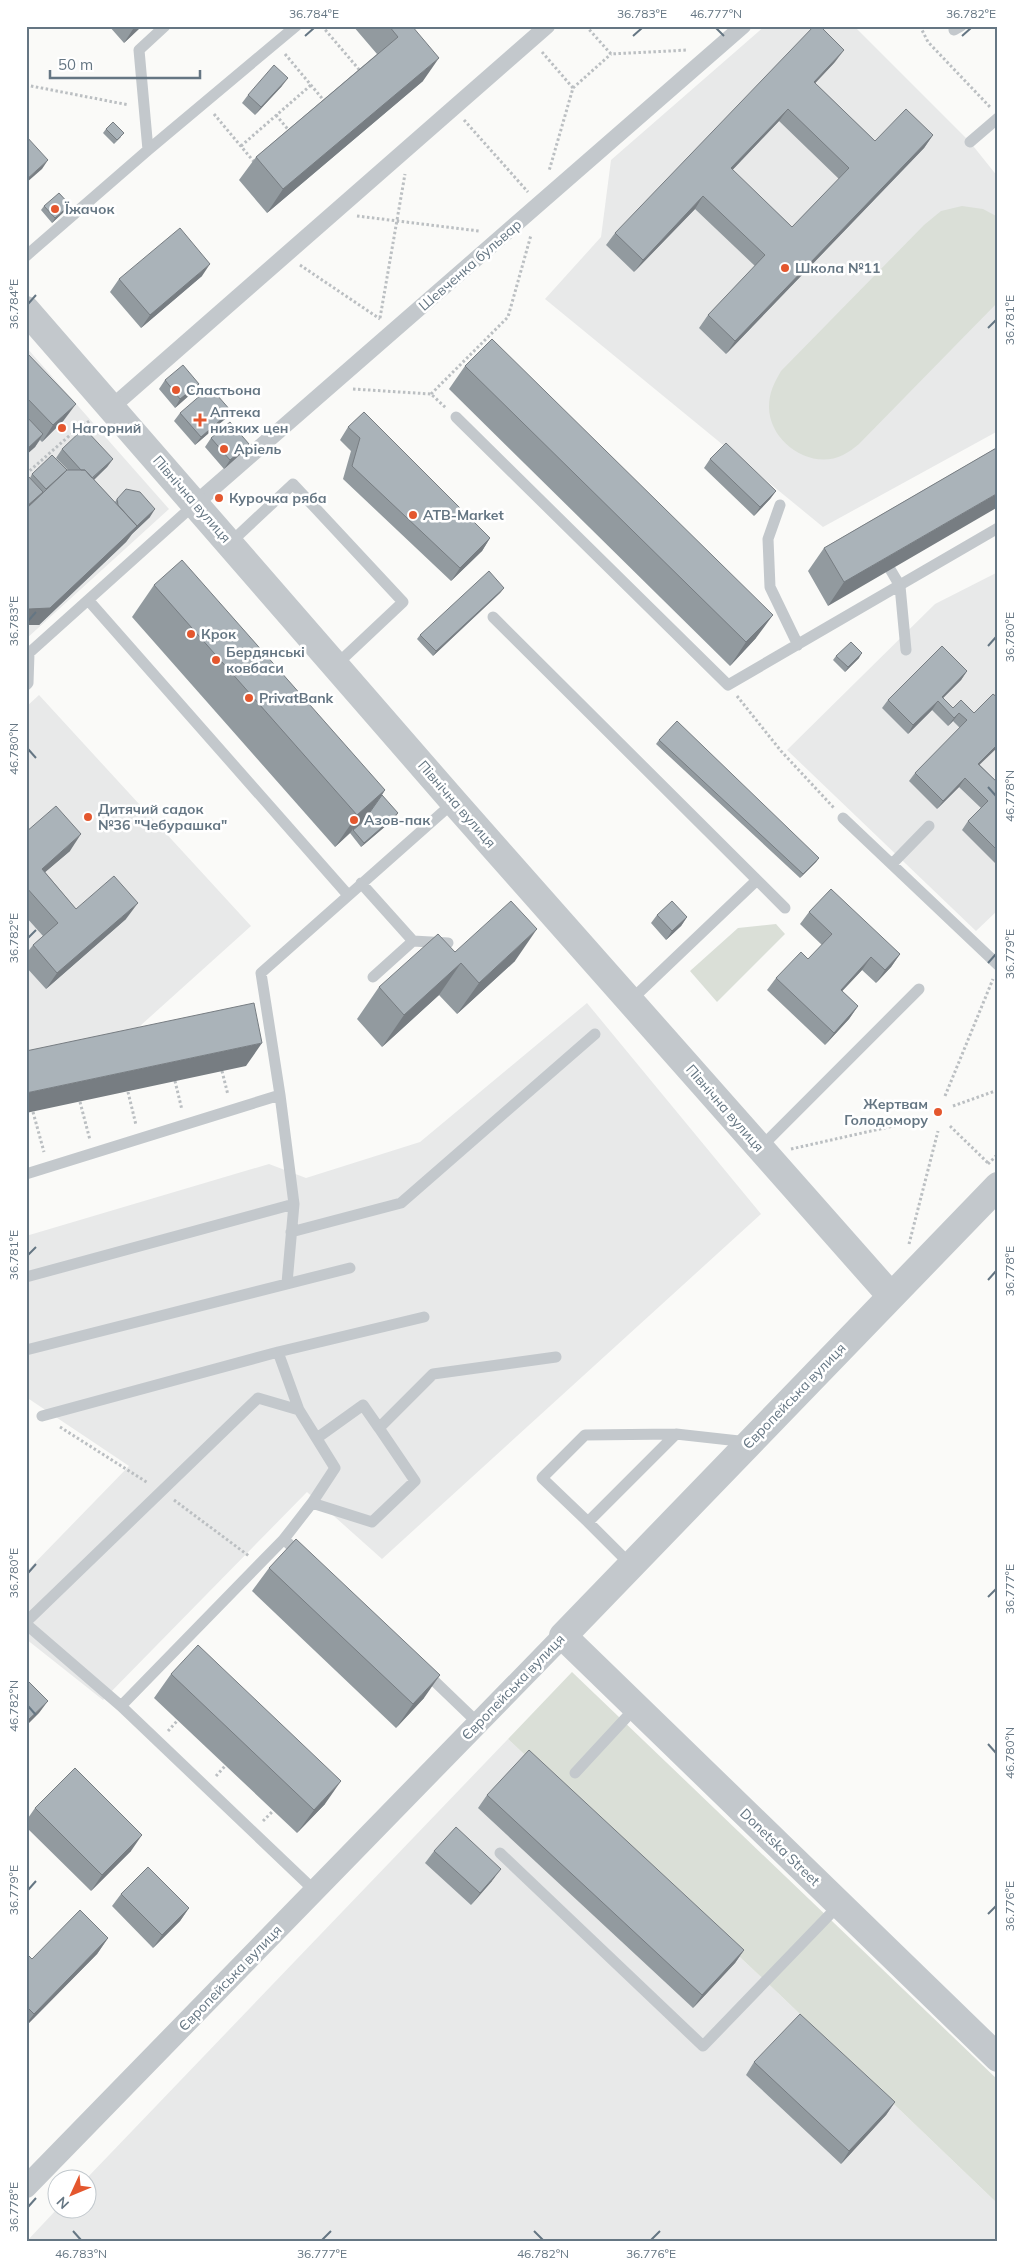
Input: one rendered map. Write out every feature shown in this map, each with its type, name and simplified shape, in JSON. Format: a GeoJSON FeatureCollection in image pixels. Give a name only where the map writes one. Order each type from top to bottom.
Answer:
{"type":"FeatureCollection","features":[{"type":"Feature","properties":{"kind":"street"},"geometry":{"type":"LineString","coordinates":[[112,407],[547,26]]}},
{"type":"Feature","properties":{"kind":"street","name":"Шевченка бульвар"},"geometry":{"type":"LineString","coordinates":[[196,503],[744,26]]}},
{"type":"Feature","properties":{"kind":"street","name":"Північна вулиця"},"geometry":{"type":"LineString","coordinates":[[26,310],[230,542],[454,802],[630,1001],[772,1149],[891,1296]]}},
{"type":"Feature","properties":{"kind":"street","name":"Європейська вулиця"},"geometry":{"type":"LineString","coordinates":[[26,2188],[891,1296],[993,1174]]}},
{"type":"Feature","properties":{"kind":"street","name":"Donetska Street"},"geometry":{"type":"LineString","coordinates":[[563,1636],[998,2058]]}},
{"type":"Feature","properties":{"kind":"lane"},"geometry":{"type":"LineString","coordinates":[[148,150],[139,50],[165,26]]}},
{"type":"Feature","properties":{"kind":"lane"},"geometry":{"type":"LineString","coordinates":[[26,256],[148,150],[296,26]]}},
{"type":"Feature","properties":{"kind":"lane"},"geometry":{"type":"LineString","coordinates":[[970,142],[995,113]]}},
{"type":"Feature","properties":{"kind":"lane"},"geometry":{"type":"LineString","coordinates":[[456,417],[728,685],[998,528]]}},
{"type":"Feature","properties":{"kind":"lane"},"geometry":{"type":"LineString","coordinates":[[230,542],[293,484],[403,602],[336,665]]}},
{"type":"Feature","properties":{"kind":"lane"},"geometry":{"type":"LineString","coordinates":[[26,684],[28,683],[28,651],[88,601],[196,503]]}},
{"type":"Feature","properties":{"kind":"lane"},"geometry":{"type":"LineString","coordinates":[[780,505],[768,539],[770,587],[798,645]]}},
{"type":"Feature","properties":{"kind":"lane"},"geometry":{"type":"LineString","coordinates":[[890,569],[900,586],[906,650]]}},
{"type":"Feature","properties":{"kind":"lane"},"geometry":{"type":"LineString","coordinates":[[88,601],[348,895]]}},
{"type":"Feature","properties":{"kind":"lane"},"geometry":{"type":"LineString","coordinates":[[493,617],[785,908]]}},
{"type":"Feature","properties":{"kind":"lane"},"geometry":{"type":"LineString","coordinates":[[287,1283],[294,1204],[261,972],[454,802]]}},
{"type":"Feature","properties":{"kind":"lane"},"geometry":{"type":"LineString","coordinates":[[844,818],[892,864],[996,971]]}},
{"type":"Feature","properties":{"kind":"lane"},"geometry":{"type":"LineString","coordinates":[[892,864],[929,826]]}},
{"type":"Feature","properties":{"kind":"lane"},"geometry":{"type":"LineString","coordinates":[[630,1001],[757,880]]}},
{"type":"Feature","properties":{"kind":"lane"},"geometry":{"type":"LineString","coordinates":[[362,883],[413,941]]}},
{"type":"Feature","properties":{"kind":"lane"},"geometry":{"type":"LineString","coordinates":[[373,977],[413,941],[448,943]]}},
{"type":"Feature","properties":{"kind":"lane"},"geometry":{"type":"LineString","coordinates":[[772,1149],[919,989]]}},
{"type":"Feature","properties":{"kind":"lane"},"geometry":{"type":"LineString","coordinates":[[292,1232],[401,1203],[594,1034]]}},
{"type":"Feature","properties":{"kind":"lane"},"geometry":{"type":"LineString","coordinates":[[26,1174],[280,1095]]}},
{"type":"Feature","properties":{"kind":"lane"},"geometry":{"type":"LineString","coordinates":[[26,1277],[294,1204]]}},
{"type":"Feature","properties":{"kind":"lane"},"geometry":{"type":"LineString","coordinates":[[26,1350],[350,1268]]}},
{"type":"Feature","properties":{"kind":"lane"},"geometry":{"type":"LineString","coordinates":[[42,1416],[278,1352],[424,1317]]}},
{"type":"Feature","properties":{"kind":"lane"},"geometry":{"type":"LineString","coordinates":[[121,1706],[284,1539],[312,1503],[335,1468],[300,1410],[278,1352]]}},
{"type":"Feature","properties":{"kind":"lane"},"geometry":{"type":"LineString","coordinates":[[379,1428],[433,1374],[556,1357]]}},
{"type":"Feature","properties":{"kind":"lane"},"geometry":{"type":"LineString","coordinates":[[300,1410],[258,1398],[26,1623],[121,1706],[315,1891]]}},
{"type":"Feature","properties":{"kind":"lane"},"geometry":{"type":"LineString","coordinates":[[312,1503],[372,1522],[415,1480],[363,1405],[317,1438]]}},
{"type":"Feature","properties":{"kind":"lane"},"geometry":{"type":"LineString","coordinates":[[631,1565],[542,1478],[584,1435],[676,1434],[750,1442]]}},
{"type":"Feature","properties":{"kind":"lane"},"geometry":{"type":"LineString","coordinates":[[588,1522],[676,1434]]}},
{"type":"Feature","properties":{"kind":"lane"},"geometry":{"type":"LineString","coordinates":[[284,1539],[311,1564]]}},
{"type":"Feature","properties":{"kind":"lane"},"geometry":{"type":"LineString","coordinates":[[421,1668],[478,1723]]}},
{"type":"Feature","properties":{"kind":"lane"},"geometry":{"type":"LineString","coordinates":[[575,1772],[636,1707]]}},
{"type":"Feature","properties":{"kind":"lane"},"geometry":{"type":"LineString","coordinates":[[500,1853],[703,2046],[839,1905]]}},
{"type":"Feature","properties":{"kind":"path"},"geometry":{"type":"LineString","coordinates":[[26,30],[31,26]]}},
{"type":"Feature","properties":{"kind":"path"},"geometry":{"type":"LineString","coordinates":[[322,26],[364,75]]}},
{"type":"Feature","properties":{"kind":"path"},"geometry":{"type":"LineString","coordinates":[[586,26],[611,54]]}},
{"type":"Feature","properties":{"kind":"path"},"geometry":{"type":"LineString","coordinates":[[920,26],[928,42],[995,113]]}},
{"type":"Feature","properties":{"kind":"path"},"geometry":{"type":"LineString","coordinates":[[532,40],[573,88]]}},
{"type":"Feature","properties":{"kind":"path"},"geometry":{"type":"LineString","coordinates":[[276,43],[328,105]]}},
{"type":"Feature","properties":{"kind":"path"},"geometry":{"type":"LineString","coordinates":[[431,394],[508,317],[573,88],[611,54],[718,48]]}},
{"type":"Feature","properties":{"kind":"path"},"geometry":{"type":"LineString","coordinates":[[26,85],[144,108]]}},
{"type":"Feature","properties":{"kind":"path"},"geometry":{"type":"LineString","coordinates":[[241,146],[311,86]]}},
{"type":"Feature","properties":{"kind":"path"},"geometry":{"type":"LineString","coordinates":[[205,104],[257,165]]}},
{"type":"Feature","properties":{"kind":"path"},"geometry":{"type":"LineString","coordinates":[[453,108],[539,204]]}},
{"type":"Feature","properties":{"kind":"path"},"geometry":{"type":"LineString","coordinates":[[276,115],[293,135]]}},
{"type":"Feature","properties":{"kind":"path"},"geometry":{"type":"LineString","coordinates":[[380,319],[410,147]]}},
{"type":"Feature","properties":{"kind":"path"},"geometry":{"type":"LineString","coordinates":[[334,213],[505,234]]}},
{"type":"Feature","properties":{"kind":"path"},"geometry":{"type":"LineString","coordinates":[[286,255],[396,329]]}},
{"type":"Feature","properties":{"kind":"path"},"geometry":{"type":"LineString","coordinates":[[328,388],[431,394],[456,417]]}},
{"type":"Feature","properties":{"kind":"path"},"geometry":{"type":"LineString","coordinates":[[26,474],[77,429],[112,407]]}},
{"type":"Feature","properties":{"kind":"path"},"geometry":{"type":"LineString","coordinates":[[728,685],[781,751],[844,818]]}},
{"type":"Feature","properties":{"kind":"path"},"geometry":{"type":"LineString","coordinates":[[945,1096],[996,971]]}},
{"type":"Feature","properties":{"kind":"path"},"geometry":{"type":"LineString","coordinates":[[222,1072],[232,1110]]}},
{"type":"Feature","properties":{"kind":"path"},"geometry":{"type":"LineString","coordinates":[[175,1081],[186,1124]]}},
{"type":"Feature","properties":{"kind":"path"},"geometry":{"type":"LineString","coordinates":[[953,1106],[998,1090]]}},
{"type":"Feature","properties":{"kind":"path"},"geometry":{"type":"LineString","coordinates":[[128,1092],[140,1139]]}},
{"type":"Feature","properties":{"kind":"path"},"geometry":{"type":"LineString","coordinates":[[80,1102],[94,1153]]}},
{"type":"Feature","properties":{"kind":"path"},"geometry":{"type":"LineString","coordinates":[[33,1112],[48,1167]]}},
{"type":"Feature","properties":{"kind":"path"},"geometry":{"type":"LineString","coordinates":[[772,1149],[920,1120]]}},
{"type":"Feature","properties":{"kind":"path"},"geometry":{"type":"LineString","coordinates":[[950,1126],[993,1174]]}},
{"type":"Feature","properties":{"kind":"path"},"geometry":{"type":"LineString","coordinates":[[908,1246],[938,1131]]}},
{"type":"Feature","properties":{"kind":"path"},"geometry":{"type":"LineString","coordinates":[[42,1416],[163,1492],[260,1564]]}},
{"type":"Feature","properties":{"kind":"shaded area","name":"Школа №11"},"geometry":{"type":"Polygon","coordinates":[[[765,26],[854,26],[970,142],[998,177],[998,431],[823,527],[545,299],[601,237],[611,160],[765,26]]]}},
{"type":"Feature","properties":{"kind":"shaded area"},"geometry":{"type":"Polygon","coordinates":[[[962,206],[983,209],[998,217],[998,302],[851,450],[831,459],[818,459],[794,450],[776,432],[771,420],[770,397],[781,371],[924,225],[941,211],[962,206]]]}},
{"type":"Feature","properties":{"kind":"shaded area","name":"Нагорний"},"geometry":{"type":"Polygon","coordinates":[[[26,347],[169,509],[26,639],[26,347]]]}},
{"type":"Feature","properties":{"kind":"shaded area"},"geometry":{"type":"Polygon","coordinates":[[[998,572],[998,910],[976,931],[787,750],[935,604],[998,572]]]}},
{"type":"Feature","properties":{"kind":"shaded area","name":"Дитячий садок №36 \"Чебурашка\""},"geometry":{"type":"Polygon","coordinates":[[[39,695],[251,926],[130,1035],[26,1056],[26,707],[39,695]]]}},
{"type":"Feature","properties":{"kind":"shaded area"},"geometry":{"type":"Polygon","coordinates":[[[776,924],[785,934],[717,1002],[690,971],[738,928],[776,924]]]}},
{"type":"Feature","properties":{"kind":"shaded area"},"geometry":{"type":"Polygon","coordinates":[[[587,1003],[761,1214],[382,1559],[307,1492],[103,1700],[26,1639],[26,1572],[129,1466],[26,1397],[26,1236],[269,1164],[306,1178],[420,1142],[587,1003]]]}},
{"type":"Feature","properties":{"kind":"shaded area"},"geometry":{"type":"Polygon","coordinates":[[[572,1672],[998,2080],[998,2204],[778,1993],[508,1739],[572,1672]]]}},
{"type":"Feature","properties":{"kind":"shaded area"},"geometry":{"type":"Polygon","coordinates":[[[508,1739],[778,1993],[998,2204],[998,2241],[27,2241],[48,2219],[98,2220],[98,2170],[95,2170],[508,1739]]]}},
{"type":"Feature","properties":{"kind":"building"},"geometry":{"type":"Polygon","coordinates":[[[389,26],[412,26],[439,58],[283,189],[256,157],[398,37],[389,26]]]}},
{"type":"Feature","properties":{"kind":"building"},"geometry":{"type":"Polygon","coordinates":[[[814,26],[820,26],[844,50],[814,82],[875,141],[906,109],[933,135],[735,341],[708,315],[765,255],[703,196],[643,260],[615,233],[814,26]],[[788,109],[731,168],[792,227],[849,168],[788,109]]]}},
{"type":"Feature","properties":{"kind":"building"},"geometry":{"type":"Polygon","coordinates":[[[274,65],[288,78],[261,107],[248,95],[274,65]]]}},
{"type":"Feature","properties":{"kind":"building"},"geometry":{"type":"Polygon","coordinates":[[[113,122],[124,133],[117,140],[106,129],[113,122]]]}},
{"type":"Feature","properties":{"kind":"building"},"geometry":{"type":"Polygon","coordinates":[[[26,136],[48,160],[26,180],[26,136]]]}},
{"type":"Feature","properties":{"kind":"building"},"geometry":{"type":"Polygon","coordinates":[[[59,193],[70,205],[55,218],[44,206],[59,193]]]}},
{"type":"Feature","properties":{"kind":"building"},"geometry":{"type":"Polygon","coordinates":[[[180,228],[210,264],[150,315],[119,279],[180,228]]]}},
{"type":"Feature","properties":{"kind":"building"},"geometry":{"type":"Polygon","coordinates":[[[492,339],[773,615],[746,642],[465,366],[492,339]]]}},
{"type":"Feature","properties":{"kind":"building"},"geometry":{"type":"Polygon","coordinates":[[[26,352],[76,404],[53,425],[26,397],[26,352]]]}},
{"type":"Feature","properties":{"kind":"building"},"geometry":{"type":"Polygon","coordinates":[[[183,365],[199,384],[180,399],[165,380],[183,365]]]}},
{"type":"Feature","properties":{"kind":"building","name":"Аптека низких цен"},"geometry":{"type":"Polygon","coordinates":[[[210,387],[231,411],[201,437],[180,413],[210,387]]]}},
{"type":"Feature","properties":{"kind":"building","name":"ATB-Market"},"geometry":{"type":"Polygon","coordinates":[[[364,412],[490,538],[460,568],[352,466],[360,438],[348,427],[364,412]]]}},
{"type":"Feature","properties":{"kind":"building"},"geometry":{"type":"Polygon","coordinates":[[[26,416],[43,434],[26,450],[26,416]]]}},
{"type":"Feature","properties":{"kind":"building"},"geometry":{"type":"Polygon","coordinates":[[[230,422],[249,444],[230,460],[211,438],[230,422]]]}},
{"type":"Feature","properties":{"kind":"building"},"geometry":{"type":"Polygon","coordinates":[[[84,428],[113,459],[92,478],[85,470],[81,470],[62,449],[84,428]]]}},
{"type":"Feature","properties":{"kind":"building"},"geometry":{"type":"Polygon","coordinates":[[[726,443],[776,491],[760,507],[710,459],[726,443]]]}},
{"type":"Feature","properties":{"kind":"building"},"geometry":{"type":"Polygon","coordinates":[[[998,447],[998,493],[844,582],[824,548],[998,447]]]}},
{"type":"Feature","properties":{"kind":"building"},"geometry":{"type":"Polygon","coordinates":[[[52,455],[67,470],[46,489],[32,474],[52,455]]]}},
{"type":"Feature","properties":{"kind":"building"},"geometry":{"type":"Polygon","coordinates":[[[67,470],[85,470],[137,526],[50,608],[29,609],[26,606],[26,509],[67,470]]]}},
{"type":"Feature","properties":{"kind":"building"},"geometry":{"type":"Polygon","coordinates":[[[28,476],[43,492],[26,507],[26,478],[28,476]]]}},
{"type":"Feature","properties":{"kind":"building"},"geometry":{"type":"Polygon","coordinates":[[[126,489],[140,492],[155,509],[137,526],[118,505],[117,499],[126,489]]]}},
{"type":"Feature","properties":{"kind":"building"},"geometry":{"type":"Polygon","coordinates":[[[182,560],[385,790],[357,815],[154,585],[182,560]]]}},
{"type":"Feature","properties":{"kind":"building"},"geometry":{"type":"Polygon","coordinates":[[[489,571],[504,588],[436,651],[420,635],[489,571]]]}},
{"type":"Feature","properties":{"kind":"building"},"geometry":{"type":"Polygon","coordinates":[[[851,642],[862,653],[848,667],[836,656],[851,642]]]}},
{"type":"Feature","properties":{"kind":"building"},"geometry":{"type":"Polygon","coordinates":[[[942,646],[967,671],[942,697],[953,708],[961,700],[974,713],[993,694],[998,698],[998,744],[978,764],[998,783],[998,851],[968,821],[988,801],[965,778],[943,801],[915,773],[967,720],[959,713],[954,718],[938,701],[913,725],[888,700],[942,646]]]}},
{"type":"Feature","properties":{"kind":"building"},"geometry":{"type":"Polygon","coordinates":[[[677,721],[819,858],[803,874],[659,740],[677,721]]]}},
{"type":"Feature","properties":{"kind":"building"},"geometry":{"type":"Polygon","coordinates":[[[382,795],[398,813],[364,843],[353,830],[363,822],[382,795]]]}},
{"type":"Feature","properties":{"kind":"building"},"geometry":{"type":"Polygon","coordinates":[[[56,806],[81,834],[42,869],[76,909],[114,876],[138,903],[57,973],[33,945],[58,923],[26,887],[26,832],[56,806]]]}},
{"type":"Feature","properties":{"kind":"building"},"geometry":{"type":"Polygon","coordinates":[[[831,889],[900,954],[885,970],[871,957],[841,990],[858,1006],[834,1033],[776,978],[801,952],[808,959],[832,934],[809,912],[831,889]]]}},
{"type":"Feature","properties":{"kind":"building"},"geometry":{"type":"Polygon","coordinates":[[[511,901],[537,929],[479,983],[461,963],[404,1015],[379,987],[438,934],[455,952],[511,901]]]}},
{"type":"Feature","properties":{"kind":"building"},"geometry":{"type":"Polygon","coordinates":[[[672,901],[687,917],[672,931],[657,915],[672,901]]]}},
{"type":"Feature","properties":{"kind":"building"},"geometry":{"type":"Polygon","coordinates":[[[254,1003],[262,1043],[26,1093],[26,1051],[254,1003]]]}},
{"type":"Feature","properties":{"kind":"building"},"geometry":{"type":"Polygon","coordinates":[[[296,1539],[440,1675],[413,1704],[269,1568],[296,1539]]]}},
{"type":"Feature","properties":{"kind":"building"},"geometry":{"type":"Polygon","coordinates":[[[198,1645],[341,1781],[314,1810],[171,1674],[198,1645]]]}},
{"type":"Feature","properties":{"kind":"building"},"geometry":{"type":"Polygon","coordinates":[[[26,1679],[48,1701],[27,1721],[26,1720],[26,1679]]]}},
{"type":"Feature","properties":{"kind":"building"},"geometry":{"type":"Polygon","coordinates":[[[529,1750],[744,1950],[702,1995],[487,1795],[529,1750]]]}},
{"type":"Feature","properties":{"kind":"building"},"geometry":{"type":"Polygon","coordinates":[[[75,1768],[142,1835],[102,1875],[35,1808],[75,1768]]]}},
{"type":"Feature","properties":{"kind":"building"},"geometry":{"type":"Polygon","coordinates":[[[456,1827],[501,1869],[480,1893],[434,1851],[456,1827]]]}},
{"type":"Feature","properties":{"kind":"building"},"geometry":{"type":"Polygon","coordinates":[[[148,1867],[189,1908],[162,1935],[121,1894],[148,1867]]]}},
{"type":"Feature","properties":{"kind":"building"},"geometry":{"type":"Polygon","coordinates":[[[80,1910],[108,1938],[34,2014],[26,2006],[26,1953],[32,1959],[80,1910]]]}},
{"type":"Feature","properties":{"kind":"building"},"geometry":{"type":"Polygon","coordinates":[[[800,2014],[895,2102],[849,2151],[754,2062],[800,2014]]]}},
{"type":"Feature","properties":{"kind":"place","name":"Їжачок"},"geometry":{"type":"Point","coordinates":[55,209]}},
{"type":"Feature","properties":{"kind":"place","name":"Школа №11"},"geometry":{"type":"Point","coordinates":[785,268]}},
{"type":"Feature","properties":{"kind":"place","name":"Сластьона"},"geometry":{"type":"Point","coordinates":[176,390]}},
{"type":"Feature","properties":{"kind":"place","name":"Аптека низких цен"},"geometry":{"type":"Point","coordinates":[200,420]}},
{"type":"Feature","properties":{"kind":"place","name":"Нагорний"},"geometry":{"type":"Point","coordinates":[62,428]}},
{"type":"Feature","properties":{"kind":"place","name":"Аріель"},"geometry":{"type":"Point","coordinates":[224,449]}},
{"type":"Feature","properties":{"kind":"place","name":"Курочка ряба"},"geometry":{"type":"Point","coordinates":[219,498]}},
{"type":"Feature","properties":{"kind":"place","name":"ATB-Market"},"geometry":{"type":"Point","coordinates":[413,515]}},
{"type":"Feature","properties":{"kind":"place","name":"Крок"},"geometry":{"type":"Point","coordinates":[191,634]}},
{"type":"Feature","properties":{"kind":"place","name":"Бердянські ковбаси"},"geometry":{"type":"Point","coordinates":[216,660]}},
{"type":"Feature","properties":{"kind":"place","name":"PrivatBank"},"geometry":{"type":"Point","coordinates":[249,698]}},
{"type":"Feature","properties":{"kind":"place","name":"Дитячий садок №36 \"Чебурашка\""},"geometry":{"type":"Point","coordinates":[88,817]}},
{"type":"Feature","properties":{"kind":"place","name":"Азов-пак"},"geometry":{"type":"Point","coordinates":[354,820]}},
{"type":"Feature","properties":{"kind":"place","name":"Жертвам Голодомору"},"geometry":{"type":"Point","coordinates":[938,1112]}}]}
